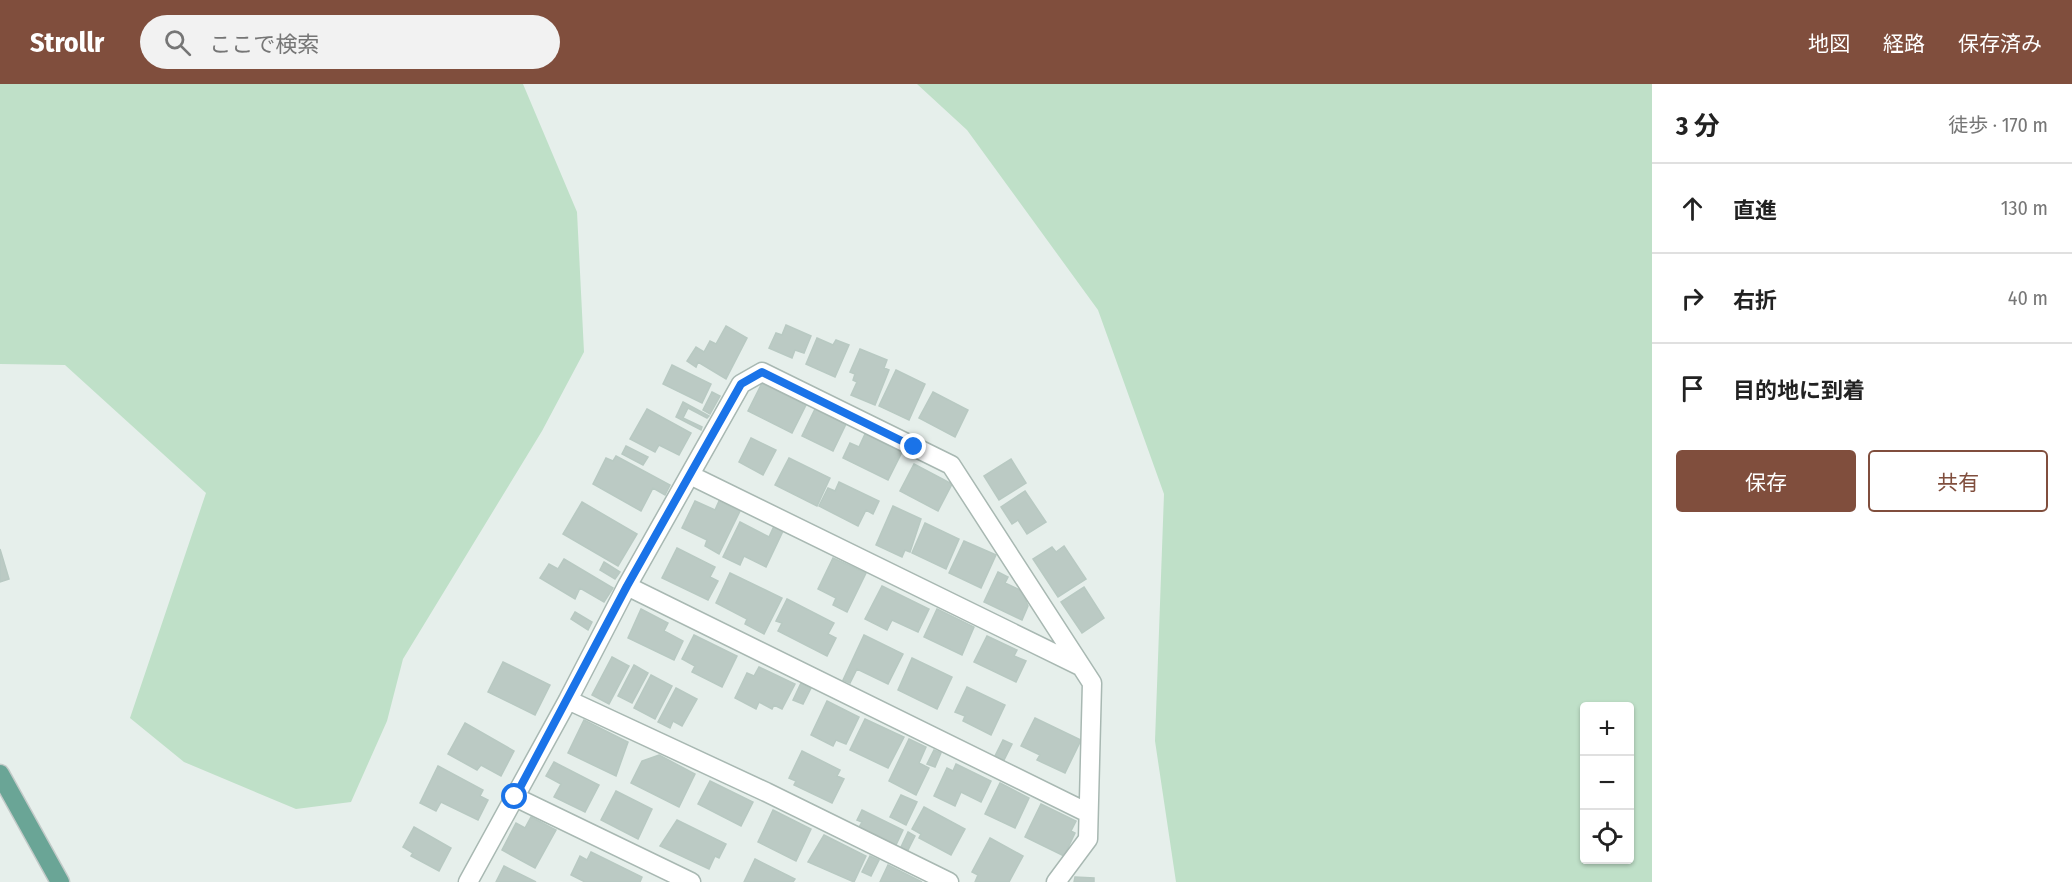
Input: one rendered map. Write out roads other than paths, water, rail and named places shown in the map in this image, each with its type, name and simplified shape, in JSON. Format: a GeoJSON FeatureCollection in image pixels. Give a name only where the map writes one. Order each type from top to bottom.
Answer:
{"type":"FeatureCollection","features":[{"type":"Feature","properties":{"kind":"main road"},"geometry":{"type":"LineString","coordinates":[[0,774],[60,882]]}},
{"type":"Feature","properties":{"kind":"street"},"geometry":{"type":"LineString","coordinates":[[468,882],[568,700],[627,586],[741,384],[762,372],[951,465],[1092,683],[1088,839],[1056,882]]}},
{"type":"Feature","properties":{"kind":"street"},"geometry":{"type":"LineString","coordinates":[[690,475],[1082,667]]}},
{"type":"Feature","properties":{"kind":"street"},"geometry":{"type":"LineString","coordinates":[[627,586],[1088,813]]}},
{"type":"Feature","properties":{"kind":"street"},"geometry":{"type":"LineString","coordinates":[[568,700],[766,792],[949,882]]}},
{"type":"Feature","properties":{"kind":"street"},"geometry":{"type":"LineString","coordinates":[[515,797],[691,882]]}}]}
